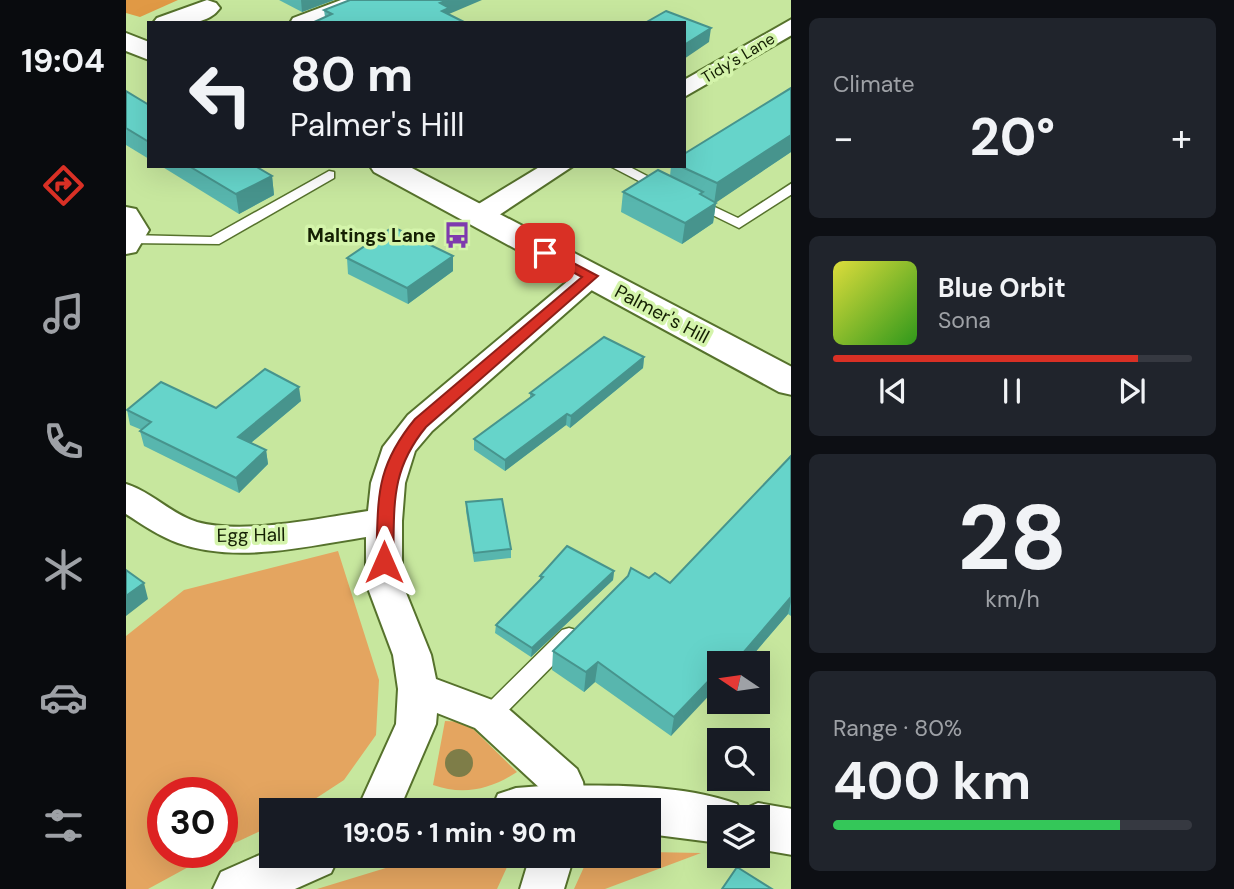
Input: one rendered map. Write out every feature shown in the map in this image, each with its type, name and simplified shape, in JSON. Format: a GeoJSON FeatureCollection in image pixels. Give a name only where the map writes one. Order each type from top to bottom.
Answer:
{"type":"FeatureCollection","features":[{"type":"Feature","properties":{"kind":"main road"},"geometry":{"type":"LineString","coordinates":[[177,21],[203,15]]}},
{"type":"Feature","properties":{"kind":"main road"},"geometry":{"type":"LineString","coordinates":[[135,28],[147,49]]}},
{"type":"Feature","properties":{"kind":"main road","name":"Palmer's Hill"},"geometry":{"type":"LineString","coordinates":[[389,168],[791,383]]}},
{"type":"Feature","properties":{"kind":"main road"},"geometry":{"type":"LineString","coordinates":[[661,812],[707,818]]}},
{"type":"Feature","properties":{"kind":"main road"},"geometry":{"type":"LineString","coordinates":[[770,828],[791,832]]}},
{"type":"Feature","properties":{"kind":"main road"},"geometry":{"type":"LineString","coordinates":[[239,889],[286,868]]}},
{"type":"Feature","properties":{"kind":"street"},"geometry":{"type":"LineString","coordinates":[[306,21],[360,0]]}},
{"type":"Feature","properties":{"kind":"street","name":"Tidy's Lane"},"geometry":{"type":"LineString","coordinates":[[686,89],[791,25]]}},
{"type":"Feature","properties":{"kind":"street"},"geometry":{"type":"LineString","coordinates":[[477,217],[557,168]]}},
{"type":"Feature","properties":{"kind":"street"},"geometry":{"type":"LineString","coordinates":[[383,798],[416,724],[418,688],[412,655],[384,583],[384,522],[388,483],[400,447],[420,423],[591,276]]}},
{"type":"Feature","properties":{"kind":"street","name":"Egg Hall"},"geometry":{"type":"LineString","coordinates":[[126,497],[191,534],[215,537],[294,534],[384,522]]}},
{"type":"Feature","properties":{"kind":"street"},"geometry":{"type":"LineString","coordinates":[[418,688],[489,716],[562,782],[564,798]]}},
{"type":"Feature","properties":{"kind":"street"},"geometry":{"type":"LineString","coordinates":[[542,889],[548,868]]}},
{"type":"Feature","properties":{"kind":"lane"},"geometry":{"type":"LineString","coordinates":[[621,168],[739,224],[791,187]]}},
{"type":"Feature","properties":{"kind":"lane"},"geometry":{"type":"LineString","coordinates":[[127,233],[214,241],[329,175]]}},
{"type":"Feature","properties":{"kind":"lane"},"geometry":{"type":"LineString","coordinates":[[489,716],[587,618]]}},
{"type":"Feature","properties":{"kind":"shaded area"},"geometry":{"type":"Polygon","coordinates":[[[126,0],[178,0],[140,17],[126,13],[126,0]]]}},
{"type":"Feature","properties":{"kind":"shaded area"},"geometry":{"type":"Polygon","coordinates":[[[338,551],[379,680],[376,735],[344,780],[316,798],[259,798],[259,832],[238,841],[238,777],[147,777],[147,868],[187,868],[148,889],[126,889],[126,636],[184,590],[338,551]]]}},
{"type":"Feature","properties":{"kind":"shaded area"},"geometry":{"type":"Polygon","coordinates":[[[445,721],[466,722],[517,772],[497,783],[477,789],[456,790],[433,785],[445,721]]]}},
{"type":"Feature","properties":{"kind":"shaded area"},"geometry":{"type":"Polygon","coordinates":[[[661,852],[701,853],[661,868],[661,852]]]}},
{"type":"Feature","properties":{"kind":"shaded area"},"geometry":{"type":"Polygon","coordinates":[[[386,868],[507,868],[497,889],[317,889],[386,868]]]}},
{"type":"Feature","properties":{"kind":"shaded area"},"geometry":{"type":"Polygon","coordinates":[[[584,868],[661,868],[605,889],[574,889],[584,868]]]}},
{"type":"Feature","properties":{"kind":"building"},"geometry":{"type":"Polygon","coordinates":[[[350,0],[448,0],[440,3],[449,8],[442,11],[462,21],[316,21],[332,14],[324,10],[350,0]]]}},
{"type":"Feature","properties":{"kind":"building"},"geometry":{"type":"Polygon","coordinates":[[[666,11],[711,28],[686,44],[686,21],[648,21],[666,11]]]}},
{"type":"Feature","properties":{"kind":"building"},"geometry":{"type":"Polygon","coordinates":[[[791,88],[791,135],[717,183],[684,168],[686,153],[791,88]]]}},
{"type":"Feature","properties":{"kind":"building"},"geometry":{"type":"Polygon","coordinates":[[[126,91],[147,104],[147,141],[126,128],[126,91]]]}},
{"type":"Feature","properties":{"kind":"building"},"geometry":{"type":"Polygon","coordinates":[[[192,168],[258,168],[272,176],[236,194],[192,168]]]}},
{"type":"Feature","properties":{"kind":"building"},"geometry":{"type":"Polygon","coordinates":[[[658,170],[703,192],[700,194],[716,203],[685,223],[623,192],[658,170]]]}},
{"type":"Feature","properties":{"kind":"building"},"geometry":{"type":"Polygon","coordinates":[[[393,227],[453,256],[407,288],[347,258],[393,227]]]}},
{"type":"Feature","properties":{"kind":"building"},"geometry":{"type":"Polygon","coordinates":[[[604,337],[644,357],[571,416],[567,414],[505,460],[474,439],[534,395],[530,393],[604,337]]]}},
{"type":"Feature","properties":{"kind":"building"},"geometry":{"type":"Polygon","coordinates":[[[265,369],[299,387],[238,437],[266,450],[236,478],[140,431],[151,422],[127,410],[161,382],[216,408],[265,369]]]}},
{"type":"Feature","properties":{"kind":"building"},"geometry":{"type":"Polygon","coordinates":[[[791,456],[791,597],[745,651],[707,651],[707,683],[674,717],[598,662],[586,672],[553,651],[628,576],[631,568],[649,578],[655,573],[670,583],[791,456]]]}},
{"type":"Feature","properties":{"kind":"building"},"geometry":{"type":"Polygon","coordinates":[[[502,499],[511,549],[474,553],[466,502],[502,499]]]}},
{"type":"Feature","properties":{"kind":"building"},"geometry":{"type":"Polygon","coordinates":[[[567,546],[614,571],[532,648],[496,625],[543,577],[540,576],[567,546]]]}},
{"type":"Feature","properties":{"kind":"building"},"geometry":{"type":"Polygon","coordinates":[[[126,570],[144,583],[126,596],[126,570]]]}},
{"type":"Feature","properties":{"kind":"building"},"geometry":{"type":"Polygon","coordinates":[[[739,868],[772,889],[722,889],[739,868]]]}},
{"type":"Feature","properties":{"kind":"place","name":"Maltings Lane"},"geometry":{"type":"Point","coordinates":[457,235]}},
{"type":"Feature","properties":{"kind":"route"},"geometry":{"type":"LineString","coordinates":[[384,562],[388,483],[400,447],[420,423],[591,276],[545,253]]}}]}
